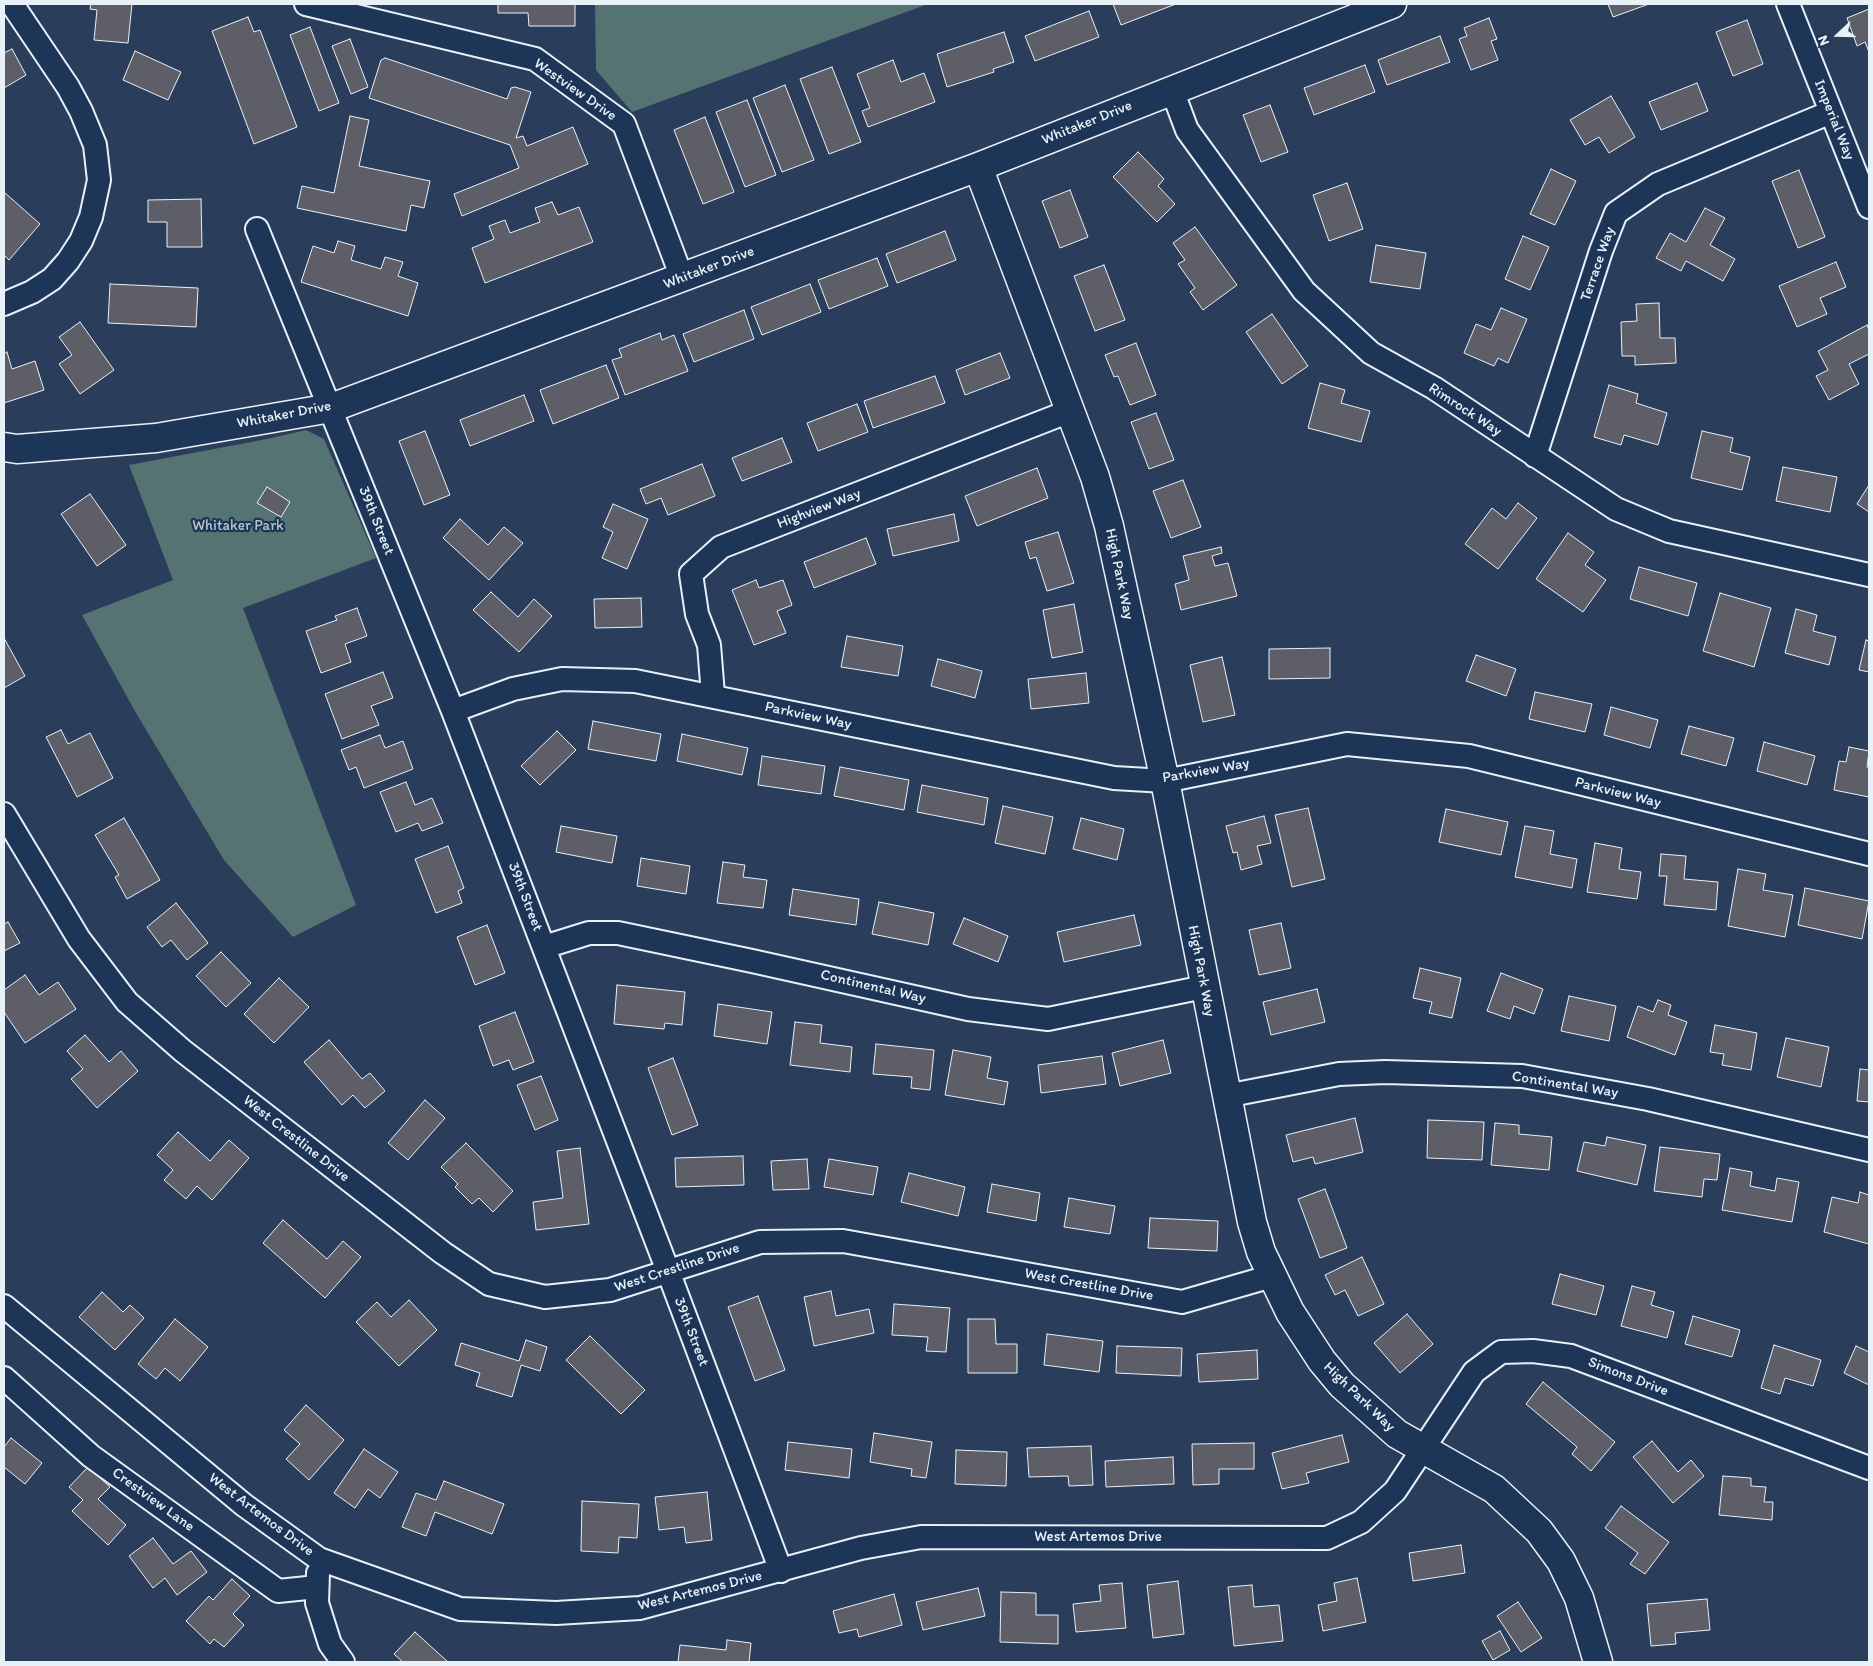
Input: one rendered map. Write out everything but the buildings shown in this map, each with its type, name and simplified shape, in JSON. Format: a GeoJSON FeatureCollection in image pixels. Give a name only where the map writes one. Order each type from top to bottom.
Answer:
{"type":"FeatureCollection","features":[{"type":"Feature","properties":{"kind":"street"},"geometry":{"type":"LineString","coordinates":[[4,304],[38,288],[52,279],[68,261],[81,241],[91,217],[99,180],[94,145],[81,111],[68,87],[12,4]]}},
{"type":"Feature","properties":{"kind":"street","name":"Westview Drive"},"geometry":{"type":"LineString","coordinates":[[306,4],[535,59],[624,124],[682,278]]}},
{"type":"Feature","properties":{"kind":"street","name":"Whitaker Drive"},"geometry":{"type":"LineString","coordinates":[[4,448],[156,438],[331,408],[978,167],[1392,4]]}},
{"type":"Feature","properties":{"kind":"street","name":"Imperial Way"},"geometry":{"type":"LineString","coordinates":[[1788,4],[1869,207]]}},
{"type":"Feature","properties":{"kind":"street","name":"Rimrock Way"},"geometry":{"type":"LineString","coordinates":[[1172,90],[1187,130],[1304,291],[1371,353],[1434,388],[1616,509],[1669,531],[1869,575]]}},
{"type":"Feature","properties":{"kind":"street","name":"Terrace Way"},"geometry":{"type":"LineString","coordinates":[[1535,456],[1616,213],[1658,184],[1831,112]]}},
{"type":"Feature","properties":{"kind":"street","name":"High Park Way"},"geometry":{"type":"LineString","coordinates":[[978,167],[1095,477],[1109,526],[1164,781],[1252,1222],[1261,1252],[1290,1312],[1322,1361],[1342,1385],[1397,1434],[1422,1450],[1463,1470],[1494,1489],[1539,1531],[1561,1561],[1579,1598],[1598,1662]]}},
{"type":"Feature","properties":{"kind":"street","name":"39th Street"},"geometry":{"type":"LineString","coordinates":[[257,229],[453,712],[781,1570]]}},
{"type":"Feature","properties":{"kind":"street","name":"Highview Way"},"geometry":{"type":"LineString","coordinates":[[713,695],[709,645],[697,614],[691,574],[721,547],[1070,411]]}},
{"type":"Feature","properties":{"kind":"street","name":"Parkview Way"},"geometry":{"type":"LineString","coordinates":[[453,712],[513,689],[562,679],[635,681],[713,695],[1114,778],[1164,781],[1347,744],[1469,756],[1869,854]]}},
{"type":"Feature","properties":{"kind":"street","name":"West Crestline Drive"},"geometry":{"type":"LineString","coordinates":[[4,814],[79,939],[127,1002],[183,1051],[443,1253],[488,1284],[545,1297],[610,1290],[760,1242],[843,1242],[1182,1302],[1272,1276]]}},
{"type":"Feature","properties":{"kind":"street","name":"Continental Way"},"geometry":{"type":"LineString","coordinates":[[544,948],[589,933],[618,933],[752,960],[968,1008],[1048,1019],[1204,987]]}},
{"type":"Feature","properties":{"kind":"street","name":"Continental Way"},"geometry":{"type":"LineString","coordinates":[[1226,1096],[1340,1074],[1385,1072],[1522,1076],[1648,1099],[1869,1150]]}},
{"type":"Feature","properties":{"kind":"street","name":"West Artemos Drive"},"geometry":{"type":"LineString","coordinates":[[4,1306],[244,1505],[319,1560],[460,1609],[556,1613],[640,1608],[861,1548],[921,1536],[1327,1538],[1361,1522],[1395,1491],[1422,1450]]}},
{"type":"Feature","properties":{"kind":"street","name":"Simons Drive"},"geometry":{"type":"LineString","coordinates":[[1422,1450],[1474,1372],[1500,1352],[1533,1351],[1571,1356],[1869,1468]]}},
{"type":"Feature","properties":{"kind":"street","name":"Crestview Lane"},"geometry":{"type":"LineString","coordinates":[[4,1378],[91,1456],[278,1591],[318,1587]]}},
{"type":"Feature","properties":{"kind":"street"},"geometry":{"type":"LineString","coordinates":[[319,1560],[317,1602],[330,1644],[343,1662]]}},
{"type":"Feature","properties":{"kind":"green space"},"geometry":{"type":"Polygon","coordinates":[[[595,4],[928,4],[632,112],[596,70],[595,4]]]}},
{"type":"Feature","properties":{"kind":"green space","name":"Whitaker Park"},"geometry":{"type":"Polygon","coordinates":[[[306,430],[324,439],[376,558],[243,608],[356,905],[293,937],[224,860],[136,713],[82,615],[173,580],[129,465],[306,430]]]}}]}
